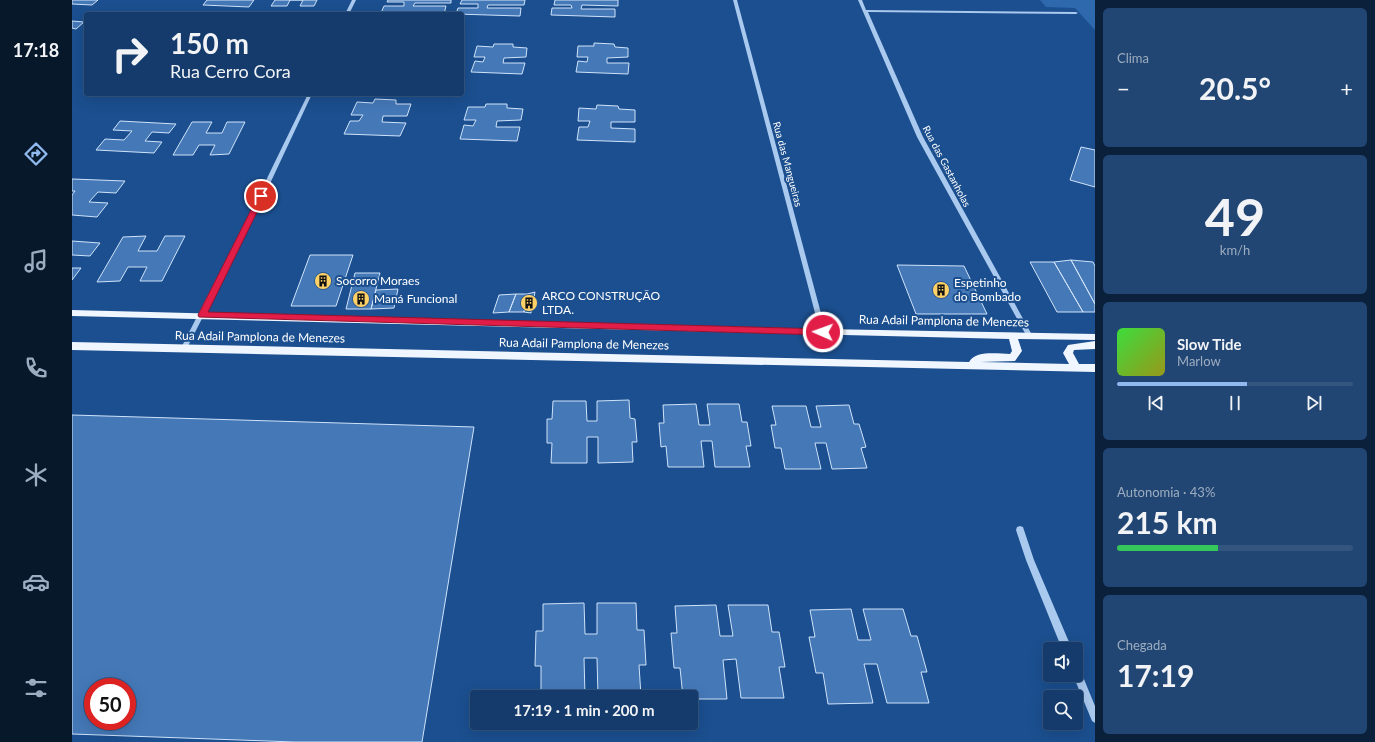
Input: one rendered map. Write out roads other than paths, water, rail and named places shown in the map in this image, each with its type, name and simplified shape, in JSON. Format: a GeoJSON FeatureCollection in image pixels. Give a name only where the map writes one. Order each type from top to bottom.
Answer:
{"type":"FeatureCollection","features":[{"type":"Feature","properties":{"kind":"main road","name":"Rua Adail Pamplona de Menezes"},"geometry":{"type":"LineString","coordinates":[[72,313],[202,315],[823,332],[1095,337]]}},
{"type":"Feature","properties":{"kind":"main road"},"geometry":{"type":"LineString","coordinates":[[972,365],[978,358],[1012,358],[1015,356],[1017,353],[1012,335]]}},
{"type":"Feature","properties":{"kind":"main road"},"geometry":{"type":"LineString","coordinates":[[1076,368],[1068,353],[1071,347],[1095,345]]}},
{"type":"Feature","properties":{"kind":"main road","name":"Rua Adail Pamplona de Menezes"},"geometry":{"type":"LineString","coordinates":[[72,346],[1095,368]]}},
{"type":"Feature","properties":{"kind":"street"},"geometry":{"type":"LineString","coordinates":[[348,12],[354,0]]}},
{"type":"Feature","properties":{"kind":"street","name":"Rua das Mangueiras"},"geometry":{"type":"LineString","coordinates":[[735,0],[823,332]]}},
{"type":"Feature","properties":{"kind":"street","name":"Rua das Gastanholas"},"geometry":{"type":"LineString","coordinates":[[860,0],[920,137],[1030,335]]}},
{"type":"Feature","properties":{"kind":"street"},"geometry":{"type":"LineString","coordinates":[[865,11],[1076,13]]}},
{"type":"Feature","properties":{"kind":"street"},"geometry":{"type":"LineString","coordinates":[[184,348],[202,315],[309,96]]}},
{"type":"Feature","properties":{"kind":"street"},"geometry":{"type":"LineString","coordinates":[[1020,530],[1030,560],[1064,642]]}},
{"type":"Feature","properties":{"kind":"street"},"geometry":{"type":"LineString","coordinates":[[1081,682],[1095,718]]}},
{"type":"Feature","properties":{"kind":"place","name":"Socorro Moraes"},"geometry":{"type":"Point","coordinates":[323,281]}},
{"type":"Feature","properties":{"kind":"place","name":"Espetinho do Bombado"},"geometry":{"type":"Point","coordinates":[941,290]}},
{"type":"Feature","properties":{"kind":"place","name":"Maná Funcional"},"geometry":{"type":"Point","coordinates":[361,299]}},
{"type":"Feature","properties":{"kind":"place","name":"ARCO CONSTRUÇÃO LTDA."},"geometry":{"type":"Point","coordinates":[529,303]}}]}
